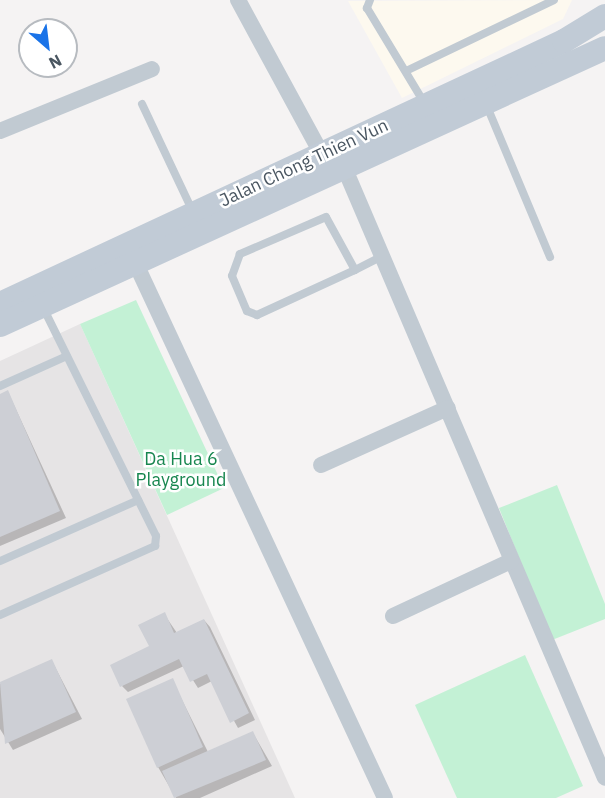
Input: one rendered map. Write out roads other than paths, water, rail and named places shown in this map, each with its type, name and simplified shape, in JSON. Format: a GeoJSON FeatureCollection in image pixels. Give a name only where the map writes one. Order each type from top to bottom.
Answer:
{"type":"FeatureCollection","features":[{"type":"Feature","properties":{"kind":"main road","name":"Jalan Chong Thien Vun"},"geometry":{"type":"LineString","coordinates":[[0,304],[426,107],[564,41],[605,16]]}},
{"type":"Feature","properties":{"kind":"main road"},"geometry":{"type":"LineString","coordinates":[[605,16],[605,34]]}},
{"type":"Feature","properties":{"kind":"main road","name":"Jalan Chong Thien Vun"},"geometry":{"type":"LineString","coordinates":[[0,325],[524,83],[605,48]]}},
{"type":"Feature","properties":{"kind":"main road"},"geometry":{"type":"LineString","coordinates":[[524,83],[605,65]]}},
{"type":"Feature","properties":{"kind":"street"},"geometry":{"type":"LineString","coordinates":[[238,0],[322,154]]}},
{"type":"Feature","properties":{"kind":"street"},"geometry":{"type":"LineString","coordinates":[[0,131],[152,69]]}},
{"type":"Feature","properties":{"kind":"street"},"geometry":{"type":"LineString","coordinates":[[344,167],[605,778]]}},
{"type":"Feature","properties":{"kind":"street"},"geometry":{"type":"LineString","coordinates":[[135,262],[385,798]]}},
{"type":"Feature","properties":{"kind":"street"},"geometry":{"type":"LineString","coordinates":[[321,465],[448,408]]}},
{"type":"Feature","properties":{"kind":"street"},"geometry":{"type":"LineString","coordinates":[[393,616],[511,561]]}},
{"type":"Feature","properties":{"kind":"lane"},"geometry":{"type":"LineString","coordinates":[[370,0],[367,8],[426,107]]}},
{"type":"Feature","properties":{"kind":"lane"},"geometry":{"type":"LineString","coordinates":[[406,71],[554,0]]}},
{"type":"Feature","properties":{"kind":"lane"},"geometry":{"type":"LineString","coordinates":[[485,101],[550,256]]}},
{"type":"Feature","properties":{"kind":"lane"},"geometry":{"type":"LineString","coordinates":[[142,104],[194,214]]}},
{"type":"Feature","properties":{"kind":"lane"},"geometry":{"type":"LineString","coordinates":[[355,270],[326,217],[240,254],[232,276],[247,311],[256,315],[355,270],[383,256]]}},
{"type":"Feature","properties":{"kind":"lane"},"geometry":{"type":"LineString","coordinates":[[0,615],[155,546],[138,500],[42,305]]}},
{"type":"Feature","properties":{"kind":"lane"},"geometry":{"type":"LineString","coordinates":[[0,386],[67,356]]}},
{"type":"Feature","properties":{"kind":"lane"},"geometry":{"type":"LineString","coordinates":[[0,561],[138,500]]}},
{"type":"Feature","properties":{"kind":"park label","name":"Da Hua 6 Playground"},"geometry":{"type":"Point","coordinates":[181,470]}}]}
